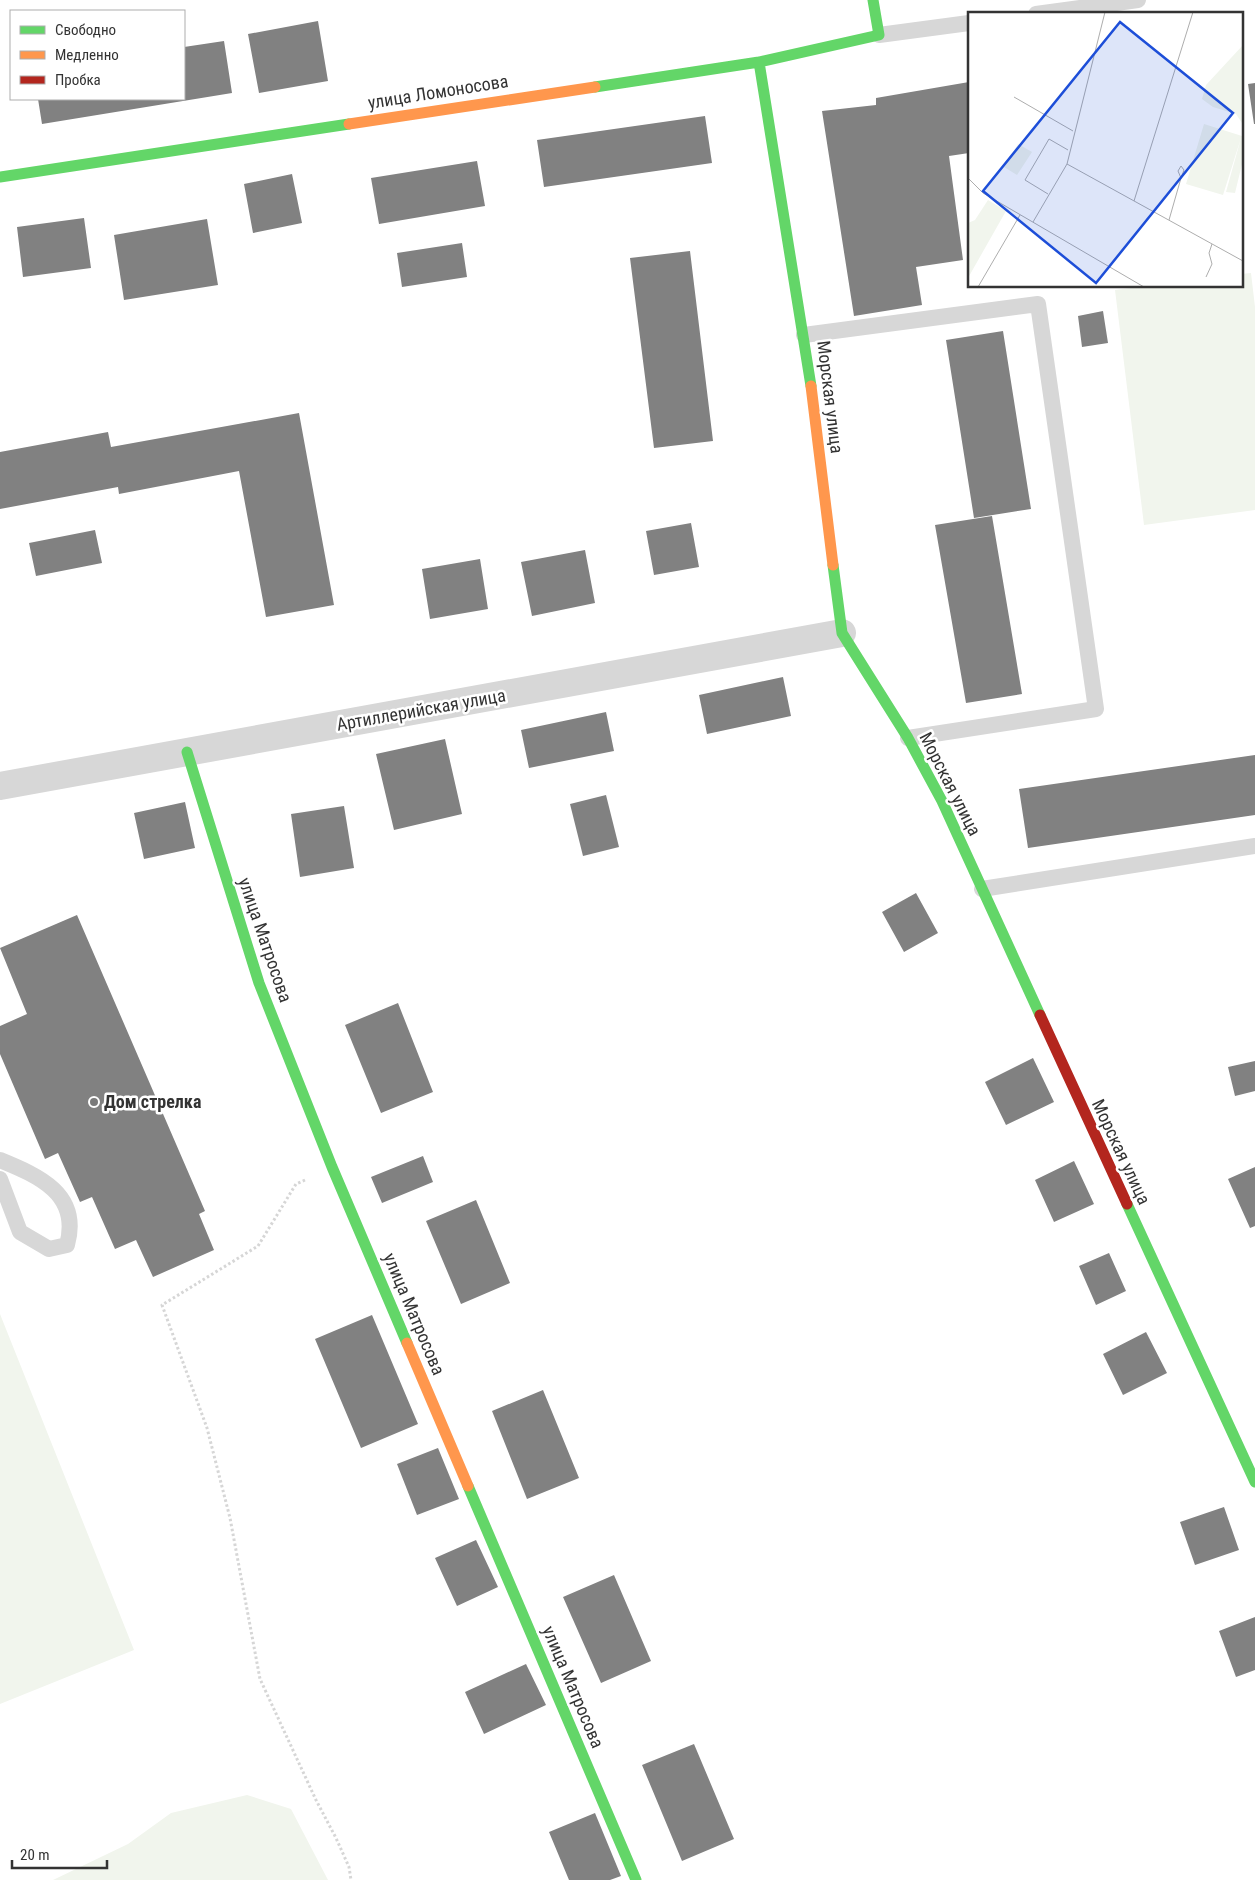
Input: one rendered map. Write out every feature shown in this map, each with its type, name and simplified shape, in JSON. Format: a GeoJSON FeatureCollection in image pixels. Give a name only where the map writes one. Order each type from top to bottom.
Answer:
{"type":"FeatureCollection","features":[{"type":"Feature","properties":{"kind":"street"},"geometry":{"type":"LineString","coordinates":[[874,0],[879,35]]}},
{"type":"Feature","properties":{"kind":"street","name":"улица Ломоносова"},"geometry":{"type":"LineString","coordinates":[[0,177],[759,62],[879,35]]}},
{"type":"Feature","properties":{"kind":"street","name":"Морская улица"},"geometry":{"type":"LineString","coordinates":[[759,62],[804,335],[842,634],[908,738],[942,801],[1255,1482]]}},
{"type":"Feature","properties":{"kind":"street","name":"Артиллерийская улица"},"geometry":{"type":"LineString","coordinates":[[0,786],[842,634]]}},
{"type":"Feature","properties":{"kind":"street","name":"улица Матросова"},"geometry":{"type":"LineString","coordinates":[[187,752],[256,975],[332,1166],[636,1880]]}},
{"type":"Feature","properties":{"kind":"lane"},"geometry":{"type":"LineString","coordinates":[[1051,12],[1138,0]]}},
{"type":"Feature","properties":{"kind":"lane"},"geometry":{"type":"LineString","coordinates":[[879,35],[968,23]]}},
{"type":"Feature","properties":{"kind":"lane"},"geometry":{"type":"LineString","coordinates":[[804,335],[1038,304],[1096,709],[908,738]]}},
{"type":"Feature","properties":{"kind":"lane"},"geometry":{"type":"LineString","coordinates":[[982,889],[1255,846]]}},
{"type":"Feature","properties":{"kind":"lane"},"geometry":{"type":"LineString","coordinates":[[0,1160],[30,1172],[48,1183],[58,1194],[67,1210],[70,1231],[66,1245],[49,1249],[20,1232],[0,1179]]}},
{"type":"Feature","properties":{"kind":"path"},"geometry":{"type":"LineString","coordinates":[[332,1166],[296,1184],[258,1246],[162,1305],[207,1428],[230,1518],[260,1679],[336,1838],[349,1867],[351,1880]]}},
{"type":"Feature","properties":{"kind":"shaded area"},"geometry":{"type":"Polygon","coordinates":[[[1251,273],[1255,307],[1255,510],[1144,525],[1115,290],[1131,288],[1242,288],[1242,274],[1251,273]]]}},
{"type":"Feature","properties":{"kind":"shaded area"},"geometry":{"type":"Polygon","coordinates":[[[0,1314],[134,1650],[0,1704],[0,1314]]]}},
{"type":"Feature","properties":{"kind":"shaded area"},"geometry":{"type":"Polygon","coordinates":[[[247,1795],[291,1809],[328,1880],[53,1880],[128,1844],[171,1813],[247,1795]]]}},
{"type":"Feature","properties":{"kind":"building"},"geometry":{"type":"Polygon","coordinates":[[[318,21],[328,81],[259,93],[248,34],[318,21]]]}},
{"type":"Feature","properties":{"kind":"building"},"geometry":{"type":"Polygon","coordinates":[[[224,41],[232,93],[42,124],[38,100],[185,100],[185,47],[224,41]]]}},
{"type":"Feature","properties":{"kind":"building"},"geometry":{"type":"Polygon","coordinates":[[[968,82],[968,153],[949,156],[963,260],[916,267],[922,305],[854,316],[822,111],[876,105],[876,98],[968,82]]]}},
{"type":"Feature","properties":{"kind":"building"},"geometry":{"type":"Polygon","coordinates":[[[1255,83],[1255,124],[1254,124],[1248,84],[1255,83]]]}},
{"type":"Feature","properties":{"kind":"building"},"geometry":{"type":"Polygon","coordinates":[[[705,116],[712,163],[544,187],[537,140],[705,116]]]}},
{"type":"Feature","properties":{"kind":"building"},"geometry":{"type":"Polygon","coordinates":[[[477,161],[485,206],[379,224],[371,178],[477,161]]]}},
{"type":"Feature","properties":{"kind":"building"},"geometry":{"type":"Polygon","coordinates":[[[292,174],[302,223],[253,233],[244,184],[292,174]]]}},
{"type":"Feature","properties":{"kind":"building"},"geometry":{"type":"Polygon","coordinates":[[[84,218],[91,268],[23,277],[17,227],[84,218]]]}},
{"type":"Feature","properties":{"kind":"building"},"geometry":{"type":"Polygon","coordinates":[[[207,219],[218,285],[124,300],[114,235],[207,219]]]}},
{"type":"Feature","properties":{"kind":"building"},"geometry":{"type":"Polygon","coordinates":[[[462,243],[467,277],[402,287],[397,253],[462,243]]]}},
{"type":"Feature","properties":{"kind":"building"},"geometry":{"type":"Polygon","coordinates":[[[690,251],[713,441],[654,448],[630,258],[690,251]]]}},
{"type":"Feature","properties":{"kind":"building"},"geometry":{"type":"Polygon","coordinates":[[[1103,311],[1108,343],[1082,347],[1078,316],[1103,311]]]}},
{"type":"Feature","properties":{"kind":"building"},"geometry":{"type":"Polygon","coordinates":[[[1003,331],[1031,509],[974,518],[946,340],[1003,331]]]}},
{"type":"Feature","properties":{"kind":"building"},"geometry":{"type":"Polygon","coordinates":[[[299,413],[334,605],[266,617],[239,471],[119,494],[118,487],[0,509],[0,452],[108,432],[111,447],[299,413]]]}},
{"type":"Feature","properties":{"kind":"building"},"geometry":{"type":"Polygon","coordinates":[[[992,516],[1022,694],[966,703],[935,525],[992,516]]]}},
{"type":"Feature","properties":{"kind":"building"},"geometry":{"type":"Polygon","coordinates":[[[691,523],[699,567],[654,575],[646,531],[691,523]]]}},
{"type":"Feature","properties":{"kind":"building"},"geometry":{"type":"Polygon","coordinates":[[[95,530],[102,563],[36,576],[29,543],[95,530]]]}},
{"type":"Feature","properties":{"kind":"building"},"geometry":{"type":"Polygon","coordinates":[[[585,550],[595,603],[532,616],[521,562],[585,550]]]}},
{"type":"Feature","properties":{"kind":"building"},"geometry":{"type":"Polygon","coordinates":[[[480,559],[488,609],[430,619],[422,569],[480,559]]]}},
{"type":"Feature","properties":{"kind":"building"},"geometry":{"type":"Polygon","coordinates":[[[783,677],[791,716],[707,734],[699,695],[783,677]]]}},
{"type":"Feature","properties":{"kind":"building"},"geometry":{"type":"Polygon","coordinates":[[[606,712],[614,751],[529,768],[521,730],[606,712]]]}},
{"type":"Feature","properties":{"kind":"building"},"geometry":{"type":"Polygon","coordinates":[[[445,739],[462,814],[394,830],[376,754],[445,739]]]}},
{"type":"Feature","properties":{"kind":"building"},"geometry":{"type":"Polygon","coordinates":[[[1255,755],[1255,815],[1028,848],[1019,789],[1255,755]]]}},
{"type":"Feature","properties":{"kind":"building"},"geometry":{"type":"Polygon","coordinates":[[[606,795],[619,847],[583,856],[570,804],[606,795]]]}},
{"type":"Feature","properties":{"kind":"building"},"geometry":{"type":"Polygon","coordinates":[[[185,802],[195,848],[144,859],[134,813],[185,802]]]}},
{"type":"Feature","properties":{"kind":"building"},"geometry":{"type":"Polygon","coordinates":[[[344,806],[354,868],[300,877],[291,814],[344,806]]]}},
{"type":"Feature","properties":{"kind":"building"},"geometry":{"type":"Polygon","coordinates":[[[916,893],[938,933],[904,952],[882,912],[916,893]]]}},
{"type":"Feature","properties":{"kind":"building"},"geometry":{"type":"Polygon","coordinates":[[[77,915],[205,1211],[199,1214],[214,1250],[153,1277],[136,1240],[115,1249],[92,1197],[80,1202],[58,1153],[45,1159],[0,1054],[0,1026],[27,1014],[0,948],[77,915]]]}},
{"type":"Feature","properties":{"kind":"building"},"geometry":{"type":"Polygon","coordinates":[[[398,1003],[433,1092],[381,1113],[345,1025],[398,1003]]]}},
{"type":"Feature","properties":{"kind":"building"},"geometry":{"type":"Polygon","coordinates":[[[1033,1058],[1054,1102],[1006,1125],[985,1082],[1033,1058]]]}},
{"type":"Feature","properties":{"kind":"building"},"geometry":{"type":"Polygon","coordinates":[[[1255,1061],[1255,1091],[1235,1096],[1228,1067],[1255,1061]]]}},
{"type":"Feature","properties":{"kind":"building"},"geometry":{"type":"Polygon","coordinates":[[[423,1156],[433,1182],[382,1203],[371,1177],[423,1156]]]}},
{"type":"Feature","properties":{"kind":"building"},"geometry":{"type":"Polygon","coordinates":[[[1074,1161],[1094,1204],[1054,1222],[1035,1180],[1074,1161]]]}},
{"type":"Feature","properties":{"kind":"building"},"geometry":{"type":"Polygon","coordinates":[[[1255,1167],[1255,1226],[1250,1228],[1228,1179],[1255,1167]]]}},
{"type":"Feature","properties":{"kind":"building"},"geometry":{"type":"Polygon","coordinates":[[[476,1200],[510,1283],[461,1304],[426,1221],[476,1200]]]}},
{"type":"Feature","properties":{"kind":"building"},"geometry":{"type":"Polygon","coordinates":[[[1109,1253],[1126,1291],[1096,1305],[1079,1266],[1109,1253]]]}},
{"type":"Feature","properties":{"kind":"building"},"geometry":{"type":"Polygon","coordinates":[[[372,1315],[418,1424],[361,1448],[315,1339],[372,1315]]]}},
{"type":"Feature","properties":{"kind":"building"},"geometry":{"type":"Polygon","coordinates":[[[1146,1332],[1167,1373],[1123,1395],[1103,1354],[1146,1332]]]}},
{"type":"Feature","properties":{"kind":"building"},"geometry":{"type":"Polygon","coordinates":[[[543,1390],[579,1478],[527,1499],[492,1411],[543,1390]]]}},
{"type":"Feature","properties":{"kind":"building"},"geometry":{"type":"Polygon","coordinates":[[[438,1448],[459,1499],[417,1515],[397,1464],[438,1448]]]}},
{"type":"Feature","properties":{"kind":"building"},"geometry":{"type":"Polygon","coordinates":[[[1224,1507],[1239,1550],[1195,1565],[1180,1522],[1224,1507]]]}},
{"type":"Feature","properties":{"kind":"building"},"geometry":{"type":"Polygon","coordinates":[[[476,1540],[498,1587],[457,1606],[435,1558],[476,1540]]]}},
{"type":"Feature","properties":{"kind":"building"},"geometry":{"type":"Polygon","coordinates":[[[614,1575],[651,1661],[601,1683],[563,1597],[614,1575]]]}},
{"type":"Feature","properties":{"kind":"building"},"geometry":{"type":"Polygon","coordinates":[[[1255,1617],[1255,1670],[1236,1677],[1219,1631],[1255,1617]]]}},
{"type":"Feature","properties":{"kind":"building"},"geometry":{"type":"Polygon","coordinates":[[[526,1664],[546,1705],[484,1734],[465,1692],[526,1664]]]}},
{"type":"Feature","properties":{"kind":"building"},"geometry":{"type":"Polygon","coordinates":[[[694,1744],[734,1839],[682,1861],[642,1765],[694,1744]]]}},
{"type":"Feature","properties":{"kind":"building"},"geometry":{"type":"Polygon","coordinates":[[[595,1813],[621,1876],[610,1880],[569,1880],[549,1832],[595,1813]]]}},
{"type":"Feature","properties":{"kind":"traffic: fast"},"geometry":{"type":"LineString","coordinates":[[595,87],[759,62],[879,35],[873,0]]}},
{"type":"Feature","properties":{"kind":"traffic: fast"},"geometry":{"type":"LineString","coordinates":[[759,62],[811,386]]}},
{"type":"Feature","properties":{"kind":"traffic: fast"},"geometry":{"type":"LineString","coordinates":[[0,177],[349,124]]}},
{"type":"Feature","properties":{"kind":"traffic: fast"},"geometry":{"type":"LineString","coordinates":[[833,565],[842,633],[908,738],[942,801],[1040,1015]]}},
{"type":"Feature","properties":{"kind":"traffic: fast"},"geometry":{"type":"LineString","coordinates":[[187,752],[259,983],[332,1167],[407,1343]]}},
{"type":"Feature","properties":{"kind":"traffic: fast"},"geometry":{"type":"LineString","coordinates":[[1127,1204],[1255,1482]]}},
{"type":"Feature","properties":{"kind":"traffic: fast"},"geometry":{"type":"LineString","coordinates":[[468,1486],[636,1880]]}},
{"type":"Feature","properties":{"kind":"traffic: slow"},"geometry":{"type":"LineString","coordinates":[[349,124],[595,87]]}},
{"type":"Feature","properties":{"kind":"traffic: slow"},"geometry":{"type":"LineString","coordinates":[[811,386],[833,565]]}},
{"type":"Feature","properties":{"kind":"traffic: slow"},"geometry":{"type":"LineString","coordinates":[[407,1343],[468,1486]]}},
{"type":"Feature","properties":{"kind":"traffic: jam"},"geometry":{"type":"LineString","coordinates":[[1040,1015],[1127,1204]]}},
{"type":"Feature","properties":{"kind":"place","name":"Дом стрелка"},"geometry":{"type":"Point","coordinates":[94,1102]}}]}
